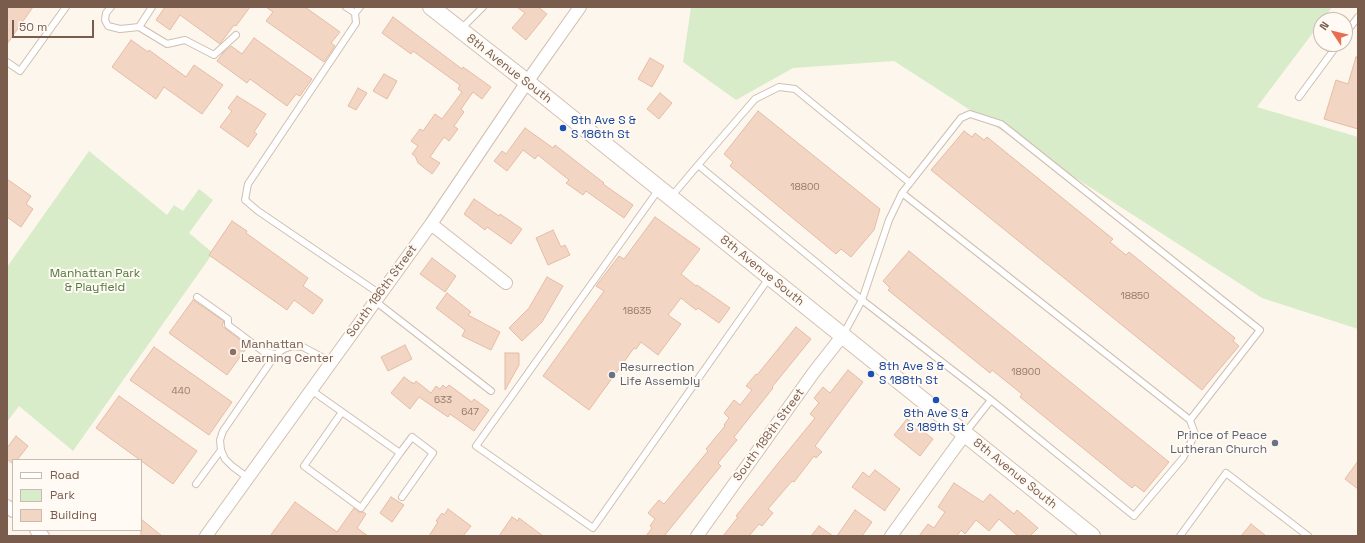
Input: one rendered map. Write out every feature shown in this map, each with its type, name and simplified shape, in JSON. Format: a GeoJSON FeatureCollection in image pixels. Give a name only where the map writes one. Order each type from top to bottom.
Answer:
{"type":"FeatureCollection","features":[{"type":"Feature","properties":{"kind":"street","name":"8th Avenue South"},"geometry":{"type":"LineString","coordinates":[[431,7],[527,82],[1092,536]]}},
{"type":"Feature","properties":{"kind":"street","name":"South 186th Street"},"geometry":{"type":"LineString","coordinates":[[206,536],[431,224],[579,7]]}},
{"type":"Feature","properties":{"kind":"street"},"geometry":{"type":"LineString","coordinates":[[431,224],[506,283]]}},
{"type":"Feature","properties":{"kind":"street","name":"South 188th Street"},"geometry":{"type":"LineString","coordinates":[[697,536],[814,372],[843,335]]}},
{"type":"Feature","properties":{"kind":"street"},"geometry":{"type":"LineString","coordinates":[[892,536],[965,434]]}},
{"type":"Feature","properties":{"kind":"lane"},"geometry":{"type":"LineString","coordinates":[[7,62],[20,71],[66,7]]}},
{"type":"Feature","properties":{"kind":"lane"},"geometry":{"type":"LineString","coordinates":[[111,7],[106,13],[105,20],[108,26],[120,29],[139,27],[167,44],[185,40],[214,55],[236,36]]}},
{"type":"Feature","properties":{"kind":"lane"},"geometry":{"type":"LineString","coordinates":[[139,27],[152,7]]}},
{"type":"Feature","properties":{"kind":"lane"},"geometry":{"type":"LineString","coordinates":[[346,7],[355,13]]}},
{"type":"Feature","properties":{"kind":"lane"},"geometry":{"type":"LineString","coordinates":[[360,7],[355,13],[356,23],[248,184],[245,200],[258,211],[378,297],[491,391]]}},
{"type":"Feature","properties":{"kind":"lane"},"geometry":{"type":"LineString","coordinates":[[460,30],[483,7]]}},
{"type":"Feature","properties":{"kind":"lane"},"geometry":{"type":"LineString","coordinates":[[1299,97],[1332,52]]}},
{"type":"Feature","properties":{"kind":"lane"},"geometry":{"type":"LineString","coordinates":[[770,277],[593,528],[476,446],[665,193],[698,165],[755,99],[778,87],[795,89],[910,183]]}},
{"type":"Feature","properties":{"kind":"lane"},"geometry":{"type":"LineString","coordinates":[[843,335],[862,300],[889,220],[902,193],[961,118],[970,114],[1001,124],[1260,330],[1190,420]]}},
{"type":"Feature","properties":{"kind":"lane"},"geometry":{"type":"LineString","coordinates":[[698,165],[862,300],[991,400],[1134,516],[1183,458],[1195,434],[1190,420],[902,193]]}},
{"type":"Feature","properties":{"kind":"lane"},"geometry":{"type":"LineString","coordinates":[[197,297],[228,319],[228,325],[264,352],[276,354]]}},
{"type":"Feature","properties":{"kind":"lane"},"geometry":{"type":"LineString","coordinates":[[248,478],[225,459],[221,450],[220,440],[223,431],[276,354],[293,346],[303,347],[331,362]]}},
{"type":"Feature","properties":{"kind":"lane"},"geometry":{"type":"LineString","coordinates":[[311,390],[400,453]]}},
{"type":"Feature","properties":{"kind":"lane"},"geometry":{"type":"LineString","coordinates":[[965,434],[991,400]]}},
{"type":"Feature","properties":{"kind":"lane"},"geometry":{"type":"LineString","coordinates":[[342,412],[304,466],[362,508],[412,437],[433,453],[402,497]]}},
{"type":"Feature","properties":{"kind":"lane"},"geometry":{"type":"LineString","coordinates":[[196,484],[221,450]]}},
{"type":"Feature","properties":{"kind":"lane"},"geometry":{"type":"LineString","coordinates":[[1180,536],[1226,473],[1308,536]]}},
{"type":"Feature","properties":{"kind":"green space"},"geometry":{"type":"Polygon","coordinates":[[[691,7],[1332,7],[1329,12],[1313,12],[1313,33],[1257,107],[1358,137],[1358,329],[1262,298],[894,61],[793,68],[736,100],[683,62],[691,7]]]}},
{"type":"Feature","properties":{"kind":"green space","name":"Manhattan Park & Playfield"},"geometry":{"type":"Polygon","coordinates":[[[89,151],[167,215],[174,205],[183,211],[199,189],[213,200],[189,233],[213,253],[73,451],[19,406],[7,422],[7,267],[89,151]]]}},
{"type":"Feature","properties":{"kind":"building"},"geometry":{"type":"Polygon","coordinates":[[[7,7],[33,7],[7,44],[7,7]]]}},
{"type":"Feature","properties":{"kind":"building"},"geometry":{"type":"Polygon","coordinates":[[[165,7],[250,7],[220,44],[180,15],[170,30],[156,20],[165,7]]]}},
{"type":"Feature","properties":{"kind":"building"},"geometry":{"type":"Polygon","coordinates":[[[266,7],[305,7],[340,32],[331,43],[335,46],[324,62],[266,21],[273,12],[266,7]]]}},
{"type":"Feature","properties":{"kind":"building"},"geometry":{"type":"Polygon","coordinates":[[[517,7],[538,7],[547,14],[526,40],[512,28],[525,13],[517,7]]]}},
{"type":"Feature","properties":{"kind":"building"},"geometry":{"type":"Polygon","coordinates":[[[393,17],[462,69],[463,67],[491,87],[482,99],[473,92],[461,109],[464,112],[454,126],[458,129],[449,141],[444,137],[430,157],[440,163],[432,174],[418,163],[415,156],[412,154],[418,146],[411,141],[420,129],[423,131],[435,114],[442,119],[462,92],[458,89],[460,85],[413,51],[411,54],[382,33],[393,17]]]}},
{"type":"Feature","properties":{"kind":"building"},"geometry":{"type":"Polygon","coordinates":[[[254,38],[312,79],[300,96],[296,94],[287,106],[250,79],[247,83],[217,61],[231,46],[242,54],[254,38]]]}},
{"type":"Feature","properties":{"kind":"building"},"geometry":{"type":"Polygon","coordinates":[[[131,40],[148,52],[149,50],[186,77],[194,65],[223,85],[202,114],[164,87],[156,99],[112,67],[131,40]]]}},
{"type":"Feature","properties":{"kind":"building"},"geometry":{"type":"Polygon","coordinates":[[[1356,57],[1358,57],[1358,129],[1324,119],[1336,80],[1348,84],[1356,57]]]}},
{"type":"Feature","properties":{"kind":"building"},"geometry":{"type":"Polygon","coordinates":[[[650,58],[664,66],[652,87],[638,79],[650,58]]]}},
{"type":"Feature","properties":{"kind":"building"},"geometry":{"type":"Polygon","coordinates":[[[384,74],[397,81],[387,99],[373,91],[384,74]]]}},
{"type":"Feature","properties":{"kind":"building"},"geometry":{"type":"Polygon","coordinates":[[[358,88],[367,93],[356,110],[348,106],[358,88]]]}},
{"type":"Feature","properties":{"kind":"building"},"geometry":{"type":"Polygon","coordinates":[[[660,93],[672,103],[659,119],[647,109],[660,93]]]}},
{"type":"Feature","properties":{"kind":"building"},"geometry":{"type":"Polygon","coordinates":[[[237,96],[266,114],[254,132],[257,134],[248,147],[220,127],[232,111],[228,108],[237,96]]]}},
{"type":"Feature","properties":{"kind":"building"},"geometry":{"type":"Polygon","coordinates":[[[758,111],[880,209],[874,230],[851,257],[841,249],[836,254],[730,166],[733,162],[724,154],[758,111]]]}},
{"type":"Feature","properties":{"kind":"building"},"geometry":{"type":"Polygon","coordinates":[[[525,128],[553,148],[555,145],[604,183],[603,184],[633,205],[624,218],[586,191],[583,195],[566,183],[569,180],[538,155],[535,159],[523,150],[507,171],[494,161],[502,151],[506,154],[525,128]]]}},
{"type":"Feature","properties":{"kind":"building"},"geometry":{"type":"Polygon","coordinates":[[[964,131],[972,137],[975,133],[984,140],[987,137],[1113,239],[1110,242],[1126,255],[1129,252],[1235,338],[1233,341],[1239,346],[1202,390],[931,170],[964,131]]]}},
{"type":"Feature","properties":{"kind":"building"},"geometry":{"type":"Polygon","coordinates":[[[7,179],[31,196],[26,204],[33,209],[21,227],[7,217],[7,179]]]}},
{"type":"Feature","properties":{"kind":"building"},"geometry":{"type":"Polygon","coordinates":[[[474,199],[522,229],[511,244],[487,227],[485,230],[464,214],[474,199]]]}},
{"type":"Feature","properties":{"kind":"building"},"geometry":{"type":"Polygon","coordinates":[[[655,217],[700,249],[681,274],[696,286],[697,285],[730,308],[719,323],[698,308],[696,310],[681,298],[668,315],[681,324],[658,355],[641,342],[636,349],[634,348],[589,410],[543,376],[604,291],[596,286],[619,256],[624,259],[655,217]]]}},
{"type":"Feature","properties":{"kind":"building"},"geometry":{"type":"Polygon","coordinates":[[[232,221],[308,278],[303,286],[323,300],[313,314],[294,300],[287,310],[209,255],[232,221]]]}},
{"type":"Feature","properties":{"kind":"building"},"geometry":{"type":"Polygon","coordinates":[[[553,230],[561,247],[565,245],[570,255],[548,265],[536,238],[553,230]]]}},
{"type":"Feature","properties":{"kind":"building"},"geometry":{"type":"Polygon","coordinates":[[[909,251],[1169,462],[1144,492],[1135,485],[1132,488],[1020,397],[1022,394],[992,370],[990,373],[888,290],[890,288],[883,281],[909,251]]]}},
{"type":"Feature","properties":{"kind":"building"},"geometry":{"type":"Polygon","coordinates":[[[432,258],[456,276],[445,292],[420,274],[432,258]]]}},
{"type":"Feature","properties":{"kind":"building"},"geometry":{"type":"Polygon","coordinates":[[[547,277],[563,286],[542,322],[522,341],[509,328],[529,308],[547,277]]]}},
{"type":"Feature","properties":{"kind":"building"},"geometry":{"type":"Polygon","coordinates":[[[447,293],[471,312],[468,315],[500,332],[491,350],[462,336],[465,330],[436,308],[447,293]]]}},
{"type":"Feature","properties":{"kind":"building"},"geometry":{"type":"Polygon","coordinates":[[[193,300],[224,321],[222,326],[248,346],[227,375],[169,333],[193,300]]]}},
{"type":"Feature","properties":{"kind":"building"},"geometry":{"type":"Polygon","coordinates":[[[796,327],[811,339],[734,437],[737,440],[718,463],[721,466],[664,536],[646,536],[652,528],[650,526],[655,519],[648,513],[659,500],[664,504],[708,451],[706,449],[725,426],[724,425],[729,418],[724,413],[734,400],[740,405],[752,390],[746,386],[756,374],[757,375],[796,327]]]}},
{"type":"Feature","properties":{"kind":"building"},"geometry":{"type":"Polygon","coordinates":[[[405,345],[412,359],[388,371],[381,357],[405,345]]]}},
{"type":"Feature","properties":{"kind":"building"},"geometry":{"type":"Polygon","coordinates":[[[154,347],[232,402],[209,435],[130,380],[154,347]]]}},
{"type":"Feature","properties":{"kind":"building"},"geometry":{"type":"Polygon","coordinates":[[[505,353],[519,353],[519,365],[505,390],[505,353]]]}},
{"type":"Feature","properties":{"kind":"building"},"geometry":{"type":"Polygon","coordinates":[[[848,370],[863,382],[815,446],[822,452],[816,458],[814,456],[794,482],[792,481],[768,509],[773,513],[762,526],[759,524],[749,536],[723,536],[738,517],[736,516],[815,418],[810,414],[819,403],[814,398],[823,387],[830,393],[848,370]]]}},
{"type":"Feature","properties":{"kind":"building"},"geometry":{"type":"Polygon","coordinates":[[[404,377],[414,384],[416,381],[431,393],[436,386],[440,389],[443,385],[446,388],[449,385],[472,402],[474,399],[489,410],[474,431],[450,414],[448,417],[419,397],[410,409],[391,393],[404,377]]]}},
{"type":"Feature","properties":{"kind":"building"},"geometry":{"type":"Polygon","coordinates":[[[119,396],[197,451],[173,484],[142,461],[142,459],[139,459],[96,428],[119,396]]]}},
{"type":"Feature","properties":{"kind":"building"},"geometry":{"type":"Polygon","coordinates":[[[907,419],[933,439],[920,456],[894,435],[907,419]]]}},
{"type":"Feature","properties":{"kind":"building"},"geometry":{"type":"Polygon","coordinates":[[[16,436],[28,446],[18,459],[12,459],[12,463],[7,459],[7,448],[16,436]]]}},
{"type":"Feature","properties":{"kind":"building"},"geometry":{"type":"Polygon","coordinates":[[[1358,461],[1358,489],[1345,479],[1358,461]]]}},
{"type":"Feature","properties":{"kind":"building"},"geometry":{"type":"Polygon","coordinates":[[[875,470],[900,489],[885,511],[852,487],[863,472],[869,477],[875,470]]]}},
{"type":"Feature","properties":{"kind":"building"},"geometry":{"type":"Polygon","coordinates":[[[954,483],[983,502],[990,494],[1014,514],[1017,510],[1038,528],[1030,536],[1018,536],[999,519],[989,531],[976,520],[965,534],[961,530],[957,536],[919,536],[928,524],[934,528],[945,512],[938,507],[954,483]]]}},
{"type":"Feature","properties":{"kind":"building"},"geometry":{"type":"Polygon","coordinates":[[[391,497],[404,505],[392,522],[380,513],[391,497]]]}},
{"type":"Feature","properties":{"kind":"building"},"geometry":{"type":"Polygon","coordinates":[[[295,502],[337,532],[354,508],[359,512],[363,512],[366,514],[357,528],[368,536],[270,536],[295,502]]]}},
{"type":"Feature","properties":{"kind":"building"},"geometry":{"type":"Polygon","coordinates":[[[448,509],[471,526],[463,536],[429,536],[438,522],[436,521],[442,513],[444,515],[448,509]]]}},
{"type":"Feature","properties":{"kind":"building"},"geometry":{"type":"Polygon","coordinates":[[[855,510],[872,522],[862,536],[837,536],[855,510]]]}},
{"type":"Feature","properties":{"kind":"building"},"geometry":{"type":"Polygon","coordinates":[[[512,517],[518,521],[519,518],[543,536],[499,536],[512,517]]]}},
{"type":"Feature","properties":{"kind":"building"},"geometry":{"type":"Polygon","coordinates":[[[142,520],[162,536],[141,536],[142,520]]]}},
{"type":"Feature","properties":{"kind":"building"},"geometry":{"type":"Polygon","coordinates":[[[1251,524],[1266,536],[1241,536],[1251,524]]]}},
{"type":"Feature","properties":{"kind":"building"},"geometry":{"type":"Polygon","coordinates":[[[819,526],[833,536],[811,536],[819,526]]]}},
{"type":"Feature","properties":{"kind":"place","name":"8th Ave S & S 186th St"},"geometry":{"type":"Point","coordinates":[563,128]}},
{"type":"Feature","properties":{"kind":"place","name":"Manhattan Learning Center"},"geometry":{"type":"Point","coordinates":[233,352]}},
{"type":"Feature","properties":{"kind":"place","name":"8th Ave S & S 188th St"},"geometry":{"type":"Point","coordinates":[871,374]}},
{"type":"Feature","properties":{"kind":"place","name":"Resurrection Life Assembly"},"geometry":{"type":"Point","coordinates":[612,375]}},
{"type":"Feature","properties":{"kind":"place","name":"8th Ave S & S 189th St"},"geometry":{"type":"Point","coordinates":[936,400]}},
{"type":"Feature","properties":{"kind":"place","name":"Prince of Peace Lutheran Church"},"geometry":{"type":"Point","coordinates":[1275,443]}}]}
